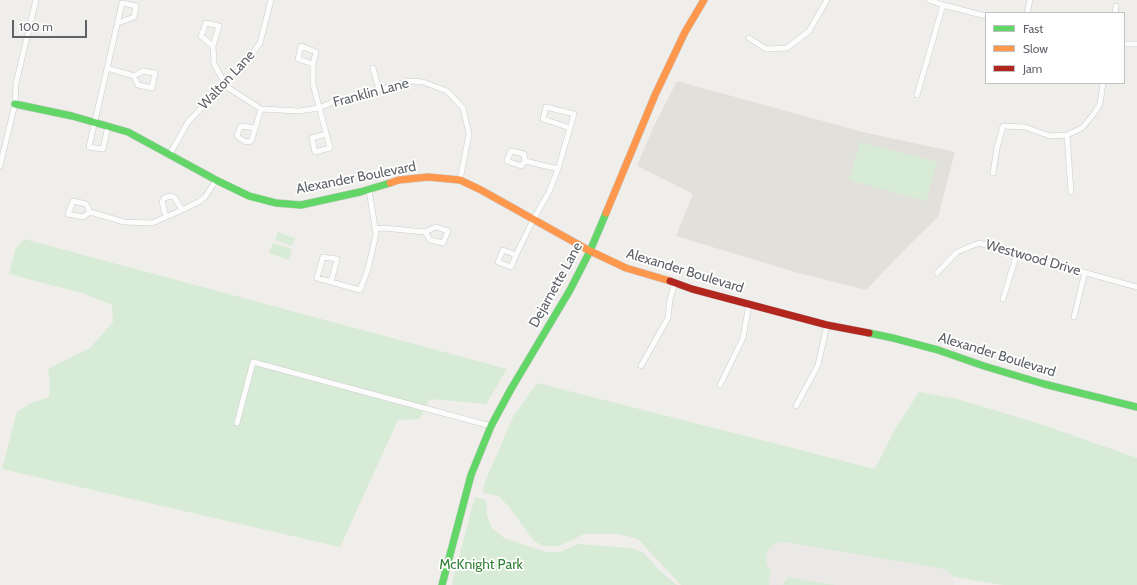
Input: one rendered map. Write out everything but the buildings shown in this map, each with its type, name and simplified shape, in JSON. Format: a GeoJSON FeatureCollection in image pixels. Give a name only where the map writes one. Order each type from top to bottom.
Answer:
{"type":"FeatureCollection","features":[{"type":"Feature","properties":{"kind":"street"},"geometry":{"type":"LineString","coordinates":[[0,166],[16,104],[16,83],[36,0]]}},
{"type":"Feature","properties":{"kind":"street","name":"Walton Lane"},"geometry":{"type":"LineString","coordinates":[[170,154],[188,122],[226,85],[247,61],[260,43],[271,0]]}},
{"type":"Feature","properties":{"kind":"street","name":"Dejarnette Lane"},"geometry":{"type":"LineString","coordinates":[[442,585],[471,475],[491,426],[511,389],[570,290],[590,251],[655,95],[685,32],[704,0]]}},
{"type":"Feature","properties":{"kind":"street"},"geometry":{"type":"LineString","coordinates":[[749,38],[766,49],[787,48],[809,31],[827,0]]}},
{"type":"Feature","properties":{"kind":"street"},"geometry":{"type":"LineString","coordinates":[[929,0],[985,16]]}},
{"type":"Feature","properties":{"kind":"street"},"geometry":{"type":"LineString","coordinates":[[1027,12],[1030,0]]}},
{"type":"Feature","properties":{"kind":"street"},"geometry":{"type":"LineString","coordinates":[[108,126],[103,149],[89,147],[122,3],[136,6],[134,18],[118,23]]}},
{"type":"Feature","properties":{"kind":"street"},"geometry":{"type":"LineString","coordinates":[[917,94],[943,5]]}},
{"type":"Feature","properties":{"kind":"street"},"geometry":{"type":"LineString","coordinates":[[1115,12],[1116,6]]}},
{"type":"Feature","properties":{"kind":"street"},"geometry":{"type":"LineString","coordinates":[[213,46],[201,36],[206,23],[219,26],[213,46],[214,64],[226,85]]}},
{"type":"Feature","properties":{"kind":"street"},"geometry":{"type":"LineString","coordinates":[[1125,44],[1137,44]]}},
{"type":"Feature","properties":{"kind":"street"},"geometry":{"type":"LineString","coordinates":[[312,64],[313,84],[326,134]]}},
{"type":"Feature","properties":{"kind":"street"},"geometry":{"type":"LineString","coordinates":[[107,68],[134,76]]}},
{"type":"Feature","properties":{"kind":"street"},"geometry":{"type":"LineString","coordinates":[[373,68],[379,90]]}},
{"type":"Feature","properties":{"kind":"street","name":"Franklin Lane"},"geometry":{"type":"LineString","coordinates":[[226,85],[261,109],[299,111],[319,108],[335,101],[410,81],[423,82],[447,91],[463,108],[469,134],[460,180]]}},
{"type":"Feature","properties":{"kind":"street"},"geometry":{"type":"LineString","coordinates":[[993,173],[997,148],[1003,126],[1025,127],[1050,136],[1067,135],[1082,128],[1093,115],[1100,104],[1103,84]]}},
{"type":"Feature","properties":{"kind":"street","name":"Alexander Boulevard"},"geometry":{"type":"LineString","coordinates":[[16,104],[72,116],[128,132],[216,180],[249,196],[276,203],[301,205],[369,190],[399,180],[414,178],[428,177],[460,180],[533,220],[551,228],[590,251],[626,268],[692,289],[827,325],[893,338],[938,350],[1044,384],[1137,407]]}},
{"type":"Feature","properties":{"kind":"street"},"geometry":{"type":"LineString","coordinates":[[516,255],[549,192],[558,169],[570,128],[574,114],[546,107],[543,119],[570,128]]}},
{"type":"Feature","properties":{"kind":"street"},"geometry":{"type":"LineString","coordinates":[[255,128],[261,109]]}},
{"type":"Feature","properties":{"kind":"street"},"geometry":{"type":"LineString","coordinates":[[1067,135],[1071,192]]}},
{"type":"Feature","properties":{"kind":"street"},"geometry":{"type":"LineString","coordinates":[[525,161],[558,169]]}},
{"type":"Feature","properties":{"kind":"street"},"geometry":{"type":"LineString","coordinates":[[90,212],[124,222],[152,223],[200,201],[205,197],[216,180]]}},
{"type":"Feature","properties":{"kind":"street"},"geometry":{"type":"LineString","coordinates":[[331,282],[337,259],[323,257],[317,278],[331,282],[360,290],[368,269],[376,234],[369,190]]}},
{"type":"Feature","properties":{"kind":"street"},"geometry":{"type":"LineString","coordinates":[[166,217],[162,202],[164,198],[171,196],[174,197],[182,210]]}},
{"type":"Feature","properties":{"kind":"street"},"geometry":{"type":"LineString","coordinates":[[375,229],[383,228],[425,232]]}},
{"type":"Feature","properties":{"kind":"street","name":"Westwood Drive"},"geometry":{"type":"LineString","coordinates":[[938,273],[957,252],[979,243],[1137,287]]}},
{"type":"Feature","properties":{"kind":"street"},"geometry":{"type":"LineString","coordinates":[[1003,299],[1017,253]]}},
{"type":"Feature","properties":{"kind":"street"},"geometry":{"type":"LineString","coordinates":[[1074,317],[1085,272]]}},
{"type":"Feature","properties":{"kind":"street"},"geometry":{"type":"LineString","coordinates":[[641,366],[668,318],[670,299],[675,283]]}},
{"type":"Feature","properties":{"kind":"street"},"geometry":{"type":"LineString","coordinates":[[720,385],[743,338],[749,304]]}},
{"type":"Feature","properties":{"kind":"street"},"geometry":{"type":"LineString","coordinates":[[796,406],[818,365],[827,325]]}},
{"type":"Feature","properties":{"kind":"street"},"geometry":{"type":"LineString","coordinates":[[237,423],[253,362],[491,426]]}},
{"type":"Feature","properties":{"kind":"shaded area"},"geometry":{"type":"Polygon","coordinates":[[[677,81],[863,132],[955,152],[938,217],[866,290],[795,272],[676,236],[693,194],[637,166],[653,128],[677,81]]]}},
{"type":"Feature","properties":{"kind":"green space"},"geometry":{"type":"Polygon","coordinates":[[[860,142],[937,162],[926,201],[849,180],[860,142]]]}},
{"type":"Feature","properties":{"kind":"green space"},"geometry":{"type":"Polygon","coordinates":[[[278,232],[295,238],[292,246],[275,240],[278,232]]]}},
{"type":"Feature","properties":{"kind":"green space"},"geometry":{"type":"Polygon","coordinates":[[[24,239],[507,369],[486,404],[430,399],[419,419],[398,420],[340,547],[2,469],[17,412],[29,404],[49,397],[50,382],[48,369],[90,348],[113,322],[112,305],[82,293],[9,274],[16,248],[24,239]]]}},
{"type":"Feature","properties":{"kind":"green space"},"geometry":{"type":"Polygon","coordinates":[[[273,243],[292,249],[289,260],[269,253],[273,243]]]}},
{"type":"Feature","properties":{"kind":"green space"},"geometry":{"type":"Polygon","coordinates":[[[537,383],[875,469],[895,429],[919,392],[957,399],[1040,424],[1137,458],[1137,585],[1003,585],[778,547],[771,585],[681,585],[638,539],[619,534],[584,534],[559,546],[543,546],[533,540],[499,496],[483,493],[485,482],[513,417],[537,383]]]}},
{"type":"Feature","properties":{"kind":"green space","name":"McKnight Park"},"geometry":{"type":"Polygon","coordinates":[[[475,497],[486,500],[487,515],[492,528],[504,538],[546,552],[560,552],[578,544],[631,548],[644,553],[659,570],[677,585],[453,585],[452,583],[475,497]]]}},
{"type":"Feature","properties":{"kind":"green space"},"geometry":{"type":"Polygon","coordinates":[[[789,572],[867,585],[783,585],[789,572]]]}},
{"type":"Feature","properties":{"kind":"taxiway"},"geometry":{"type":"LineString","coordinates":[[776,585],[778,571],[783,559]]}},
{"type":"Feature","properties":{"kind":"runway"},"geometry":{"type":"LineString","coordinates":[[783,559],[937,585]]}},
{"type":"Feature","properties":{"kind":"traffic: fast"},"geometry":{"type":"LineString","coordinates":[[15,104],[72,116],[128,132],[216,180],[249,196],[276,203],[301,205],[360,192],[390,183]]}},
{"type":"Feature","properties":{"kind":"traffic: fast"},"geometry":{"type":"LineString","coordinates":[[442,585],[471,475],[491,426],[511,389],[570,290],[590,251],[606,213]]}},
{"type":"Feature","properties":{"kind":"traffic: fast"},"geometry":{"type":"LineString","coordinates":[[869,333],[938,350],[1044,384],[1137,407]]}},
{"type":"Feature","properties":{"kind":"traffic: slow"},"geometry":{"type":"LineString","coordinates":[[606,213],[655,95],[685,32],[704,0]]}},
{"type":"Feature","properties":{"kind":"traffic: slow"},"geometry":{"type":"LineString","coordinates":[[390,183],[399,180],[428,177],[460,180],[481,190],[590,251],[626,268],[670,281]]}},
{"type":"Feature","properties":{"kind":"traffic: jam"},"geometry":{"type":"LineString","coordinates":[[670,281],[692,289],[827,325],[869,333]]}}]}
